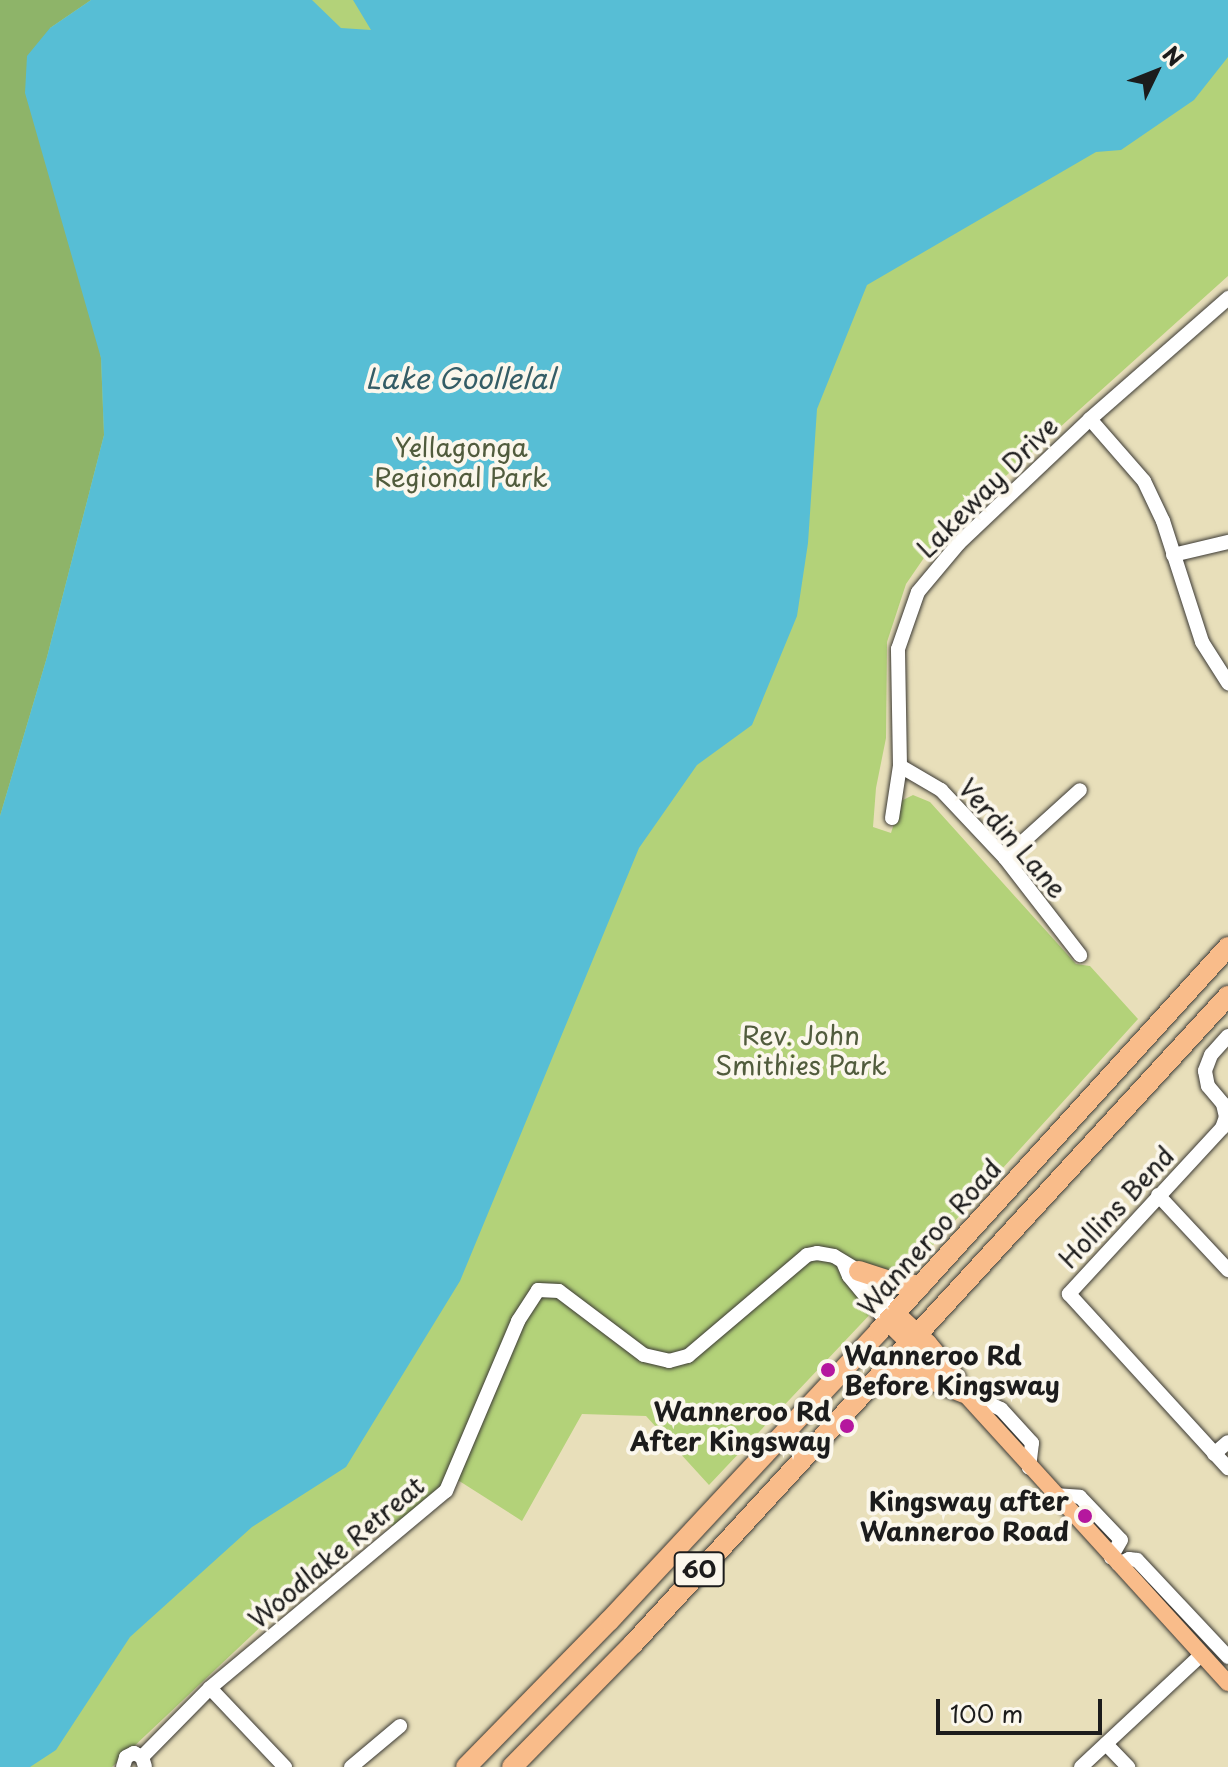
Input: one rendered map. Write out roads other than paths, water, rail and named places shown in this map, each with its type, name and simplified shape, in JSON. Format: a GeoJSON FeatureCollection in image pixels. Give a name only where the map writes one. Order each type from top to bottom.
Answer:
{"type":"FeatureCollection","features":[{"type":"Feature","properties":{"kind":"highway","name":"Wanneroo Road"},"geometry":{"type":"LineString","coordinates":[[466,1767],[513,1721],[892,1317],[1228,947]]}},
{"type":"Feature","properties":{"kind":"highway","name":"60"},"geometry":{"type":"LineString","coordinates":[[512,1767],[633,1644],[1228,996]]}},
{"type":"Feature","properties":{"kind":"highway"},"geometry":{"type":"LineString","coordinates":[[851,1266],[899,1284],[921,1285]]}},
{"type":"Feature","properties":{"kind":"highway"},"geometry":{"type":"LineString","coordinates":[[885,1369],[908,1371],[970,1400]]}},
{"type":"Feature","properties":{"kind":"highway"},"geometry":{"type":"LineString","coordinates":[[766,1451],[782,1450],[801,1461]]}},
{"type":"Feature","properties":{"kind":"highway"},"geometry":{"type":"LineString","coordinates":[[481,1767],[513,1721]]}},
{"type":"Feature","properties":{"kind":"main road"},"geometry":{"type":"LineString","coordinates":[[892,1317],[959,1380],[970,1400],[1029,1468],[1228,1683]]}},
{"type":"Feature","properties":{"kind":"street","name":"Lakeway Drive"},"geometry":{"type":"LineString","coordinates":[[892,818],[900,766],[898,649],[918,592],[940,562],[1090,419],[1228,298]]}},
{"type":"Feature","properties":{"kind":"street"},"geometry":{"type":"LineString","coordinates":[[1090,419],[1144,481],[1202,642],[1228,683]]}},
{"type":"Feature","properties":{"kind":"street"},"geometry":{"type":"LineString","coordinates":[[1173,555],[1228,542]]}},
{"type":"Feature","properties":{"kind":"street","name":"Verdin Lane"},"geometry":{"type":"LineString","coordinates":[[900,766],[941,790],[1005,858],[1080,955]]}},
{"type":"Feature","properties":{"kind":"street"},"geometry":{"type":"LineString","coordinates":[[1005,858],[1080,790]]}},
{"type":"Feature","properties":{"kind":"street","name":"Hollins Bend"},"geometry":{"type":"LineString","coordinates":[[1228,1036],[1211,1055],[1205,1071],[1208,1086],[1223,1104],[1226,1117],[1222,1128],[1069,1294],[1228,1468]]}},
{"type":"Feature","properties":{"kind":"street"},"geometry":{"type":"LineString","coordinates":[[1158,1195],[1228,1270]]}},
{"type":"Feature","properties":{"kind":"street","name":"Woodlake Retreat"},"geometry":{"type":"LineString","coordinates":[[123,1767],[129,1754],[143,1762],[210,1688],[446,1491],[518,1321],[538,1290],[559,1291],[644,1355],[669,1361],[688,1356],[721,1332],[807,1255],[826,1253],[851,1266]]}},
{"type":"Feature","properties":{"kind":"street"},"geometry":{"type":"LineString","coordinates":[[851,1266],[892,1317]]}},
{"type":"Feature","properties":{"kind":"street"},"geometry":{"type":"LineString","coordinates":[[1214,1454],[1228,1442]]}},
{"type":"Feature","properties":{"kind":"street"},"geometry":{"type":"LineString","coordinates":[[1114,1561],[1137,1560],[1228,1657]]}},
{"type":"Feature","properties":{"kind":"street"},"geometry":{"type":"LineString","coordinates":[[1081,1767],[1201,1655]]}},
{"type":"Feature","properties":{"kind":"street"},"geometry":{"type":"LineString","coordinates":[[210,1688],[285,1767]]}},
{"type":"Feature","properties":{"kind":"street"},"geometry":{"type":"LineString","coordinates":[[351,1767],[400,1726]]}},
{"type":"Feature","properties":{"kind":"street"},"geometry":{"type":"LineString","coordinates":[[1106,1744],[1128,1767]]}},
{"type":"Feature","properties":{"kind":"water","name":"Lake Goollelal"},"geometry":{"type":"Polygon","coordinates":[[[91,0],[312,0],[341,28],[371,30],[353,0],[1228,0],[1228,57],[1194,100],[1121,150],[1096,152],[867,285],[817,409],[808,543],[797,616],[752,725],[697,765],[639,848],[460,1281],[346,1467],[252,1527],[130,1637],[56,1750],[30,1767],[0,1767],[0,816],[47,657],[104,435],[101,358],[25,93],[27,56],[50,28],[91,0]]]}},
{"type":"Feature","properties":{"kind":"place","name":"Wanneroo Rd Before Kingsway"},"geometry":{"type":"Point","coordinates":[828,1370]}},
{"type":"Feature","properties":{"kind":"place","name":"Wanneroo Rd After Kingsway"},"geometry":{"type":"Point","coordinates":[847,1426]}},
{"type":"Feature","properties":{"kind":"place","name":"Kingsway after Wanneroo Road"},"geometry":{"type":"Point","coordinates":[1085,1516]}},
{"type":"Feature","properties":{"kind":"park label","name":"Yellagonga Regional Park"},"geometry":{"type":"Point","coordinates":[461,462]}},
{"type":"Feature","properties":{"kind":"park label","name":"Rev. John Smithies Park"},"geometry":{"type":"Point","coordinates":[801,1050]}}]}
